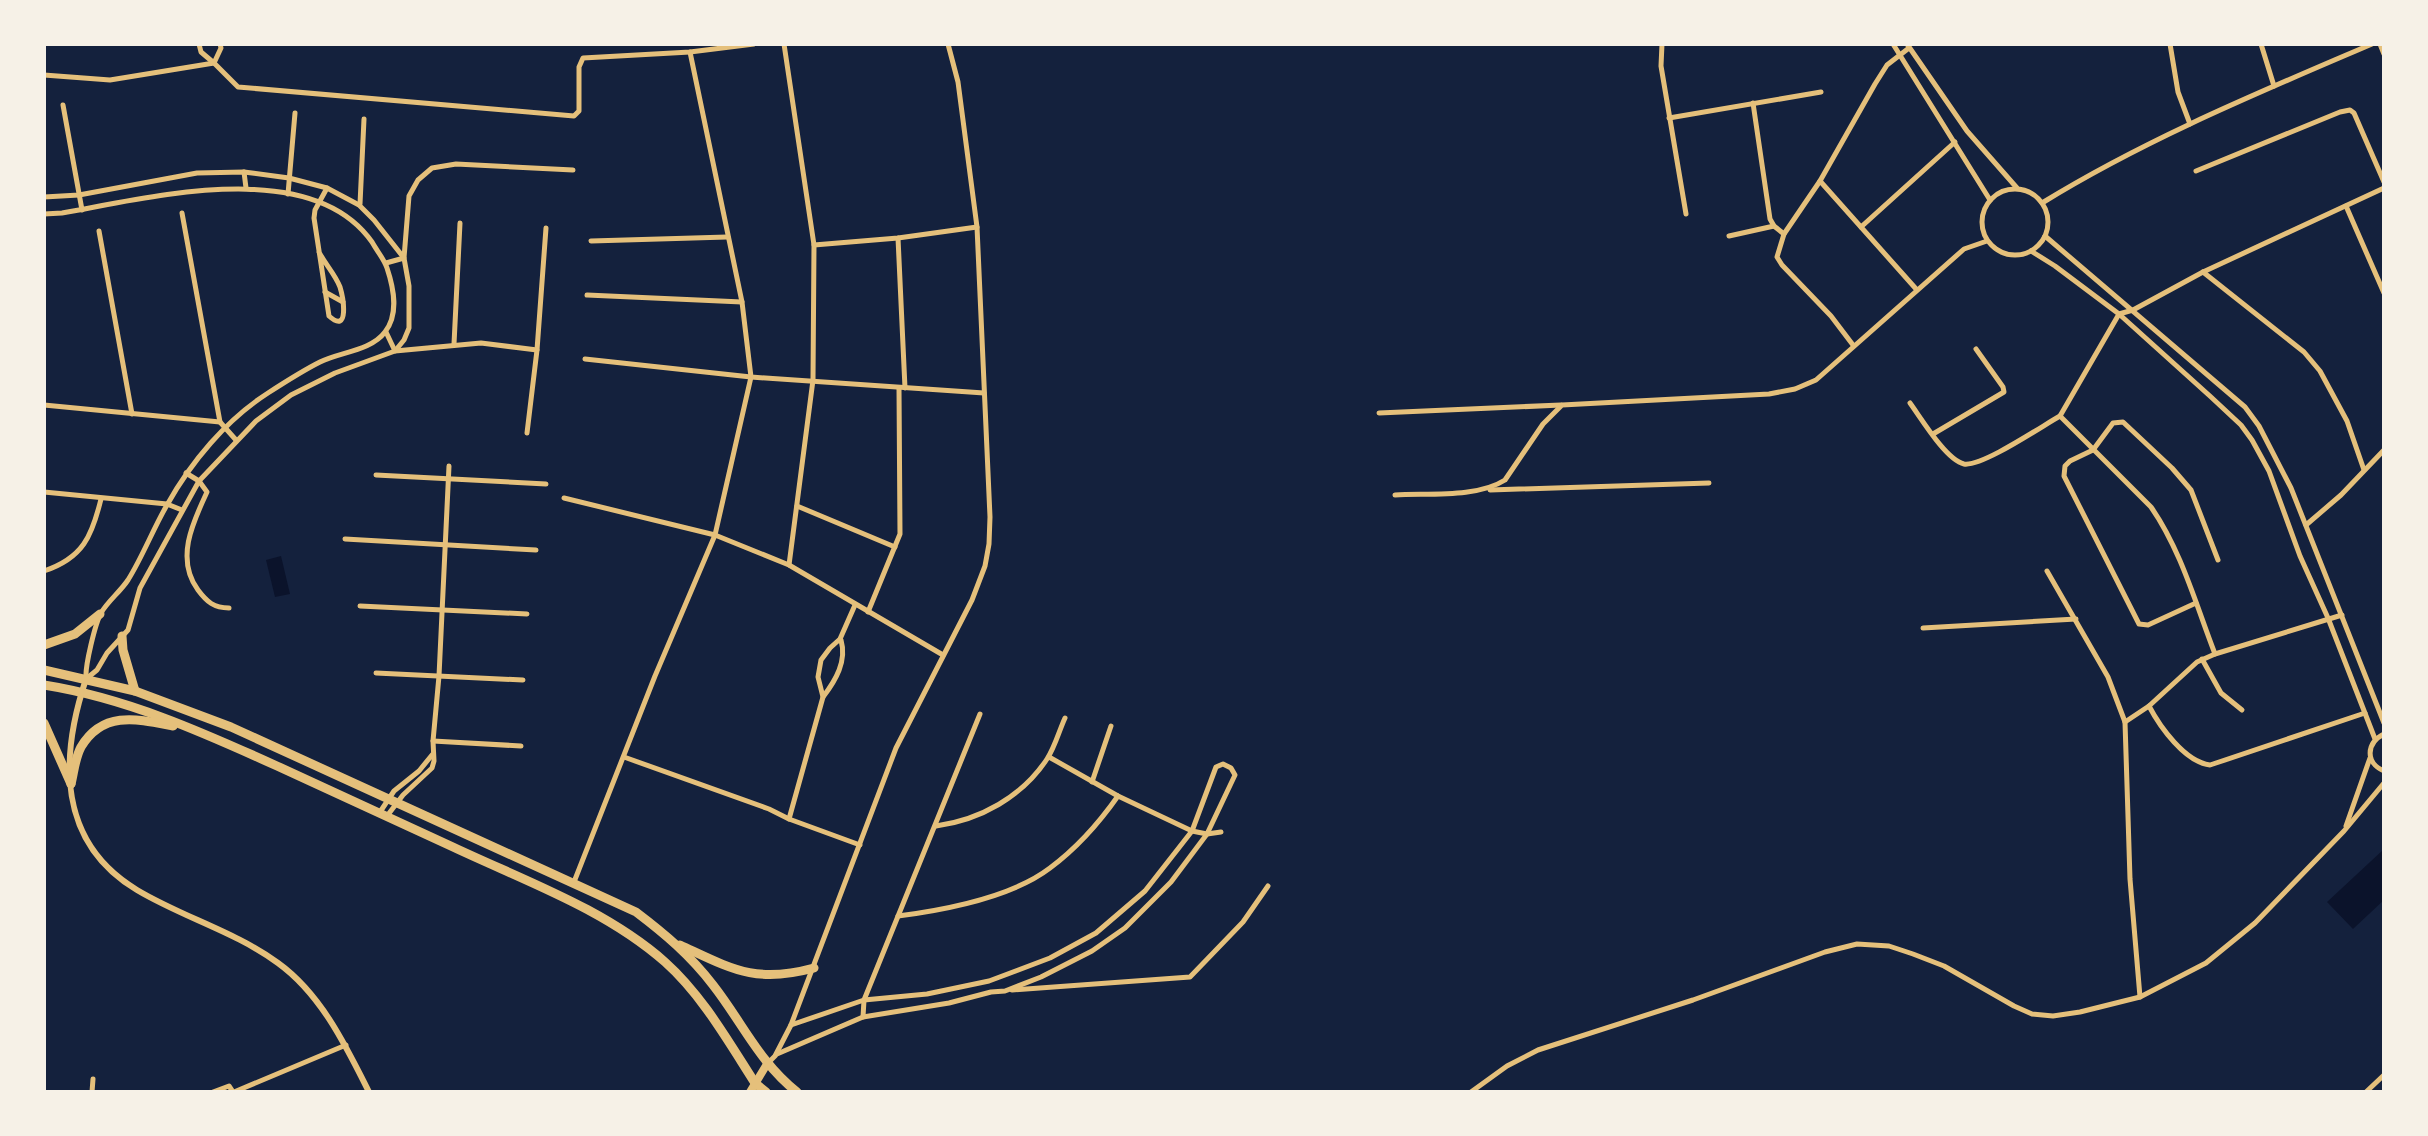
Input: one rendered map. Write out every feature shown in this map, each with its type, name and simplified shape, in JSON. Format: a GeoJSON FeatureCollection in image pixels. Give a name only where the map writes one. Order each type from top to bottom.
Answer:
{"type":"FeatureCollection","features":[{"type":"Feature","properties":{"kind":"highway"},"geometry":{"type":"LineString","coordinates":[[44,645],[75,634],[100,614]]}},
{"type":"Feature","properties":{"kind":"highway"},"geometry":{"type":"LineString","coordinates":[[125,633],[123,650],[135,691]]}},
{"type":"Feature","properties":{"kind":"highway"},"geometry":{"type":"LineString","coordinates":[[44,670],[135,691],[231,727],[636,912],[677,943],[713,984],[767,1064],[797,1092]]}},
{"type":"Feature","properties":{"kind":"highway"},"geometry":{"type":"LineString","coordinates":[[44,685],[126,704],[200,731],[384,814],[617,926],[665,962],[689,987],[714,1020],[753,1088],[766,1092]]}},
{"type":"Feature","properties":{"kind":"highway"},"geometry":{"type":"LineString","coordinates":[[71,784],[80,750],[98,730],[116,720],[137,719],[200,731]]}},
{"type":"Feature","properties":{"kind":"highway"},"geometry":{"type":"LineString","coordinates":[[44,723],[71,784]]}},
{"type":"Feature","properties":{"kind":"highway"},"geometry":{"type":"LineString","coordinates":[[677,943],[723,964],[758,975],[787,975],[814,968]]}},
{"type":"Feature","properties":{"kind":"main road"},"geometry":{"type":"LineString","coordinates":[[753,1088],[767,1064]]}},
{"type":"Feature","properties":{"kind":"street"},"geometry":{"type":"LineString","coordinates":[[199,44],[201,52],[238,87],[574,116],[579,111],[580,62],[588,56],[690,52],[754,44]]}},
{"type":"Feature","properties":{"kind":"street"},"geometry":{"type":"LineString","coordinates":[[214,63],[220,44]]}},
{"type":"Feature","properties":{"kind":"street"},"geometry":{"type":"LineString","coordinates":[[784,44],[814,245],[813,380],[789,565]]}},
{"type":"Feature","properties":{"kind":"street"},"geometry":{"type":"LineString","coordinates":[[767,1064],[777,1054],[791,1025],[896,748],[972,600],[985,566],[989,544],[977,227],[958,82],[948,44]]}},
{"type":"Feature","properties":{"kind":"street"},"geometry":{"type":"LineString","coordinates":[[1662,44],[1661,66],[1686,214]]}},
{"type":"Feature","properties":{"kind":"street"},"geometry":{"type":"LineString","coordinates":[[1893,44],[1990,200]]}},
{"type":"Feature","properties":{"kind":"street"},"geometry":{"type":"LineString","coordinates":[[2170,44],[2174,76],[2190,124]]}},
{"type":"Feature","properties":{"kind":"street"},"geometry":{"type":"LineString","coordinates":[[2261,44],[2274,86]]}},
{"type":"Feature","properties":{"kind":"street"},"geometry":{"type":"LineString","coordinates":[[2042,203],[2078,181],[2190,124],[2372,44]]}},
{"type":"Feature","properties":{"kind":"street"},"geometry":{"type":"LineString","coordinates":[[2380,44],[2384,54]]}},
{"type":"Feature","properties":{"kind":"street"},"geometry":{"type":"LineString","coordinates":[[1853,345],[1777,257],[1784,234],[1820,181],[1875,84],[1887,65],[1908,46],[1967,131],[2017,189],[2035,196],[2042,203],[2048,225],[2045,236],[2031,251],[2021,255],[2002,253],[1987,241],[1981,220],[1984,209],[1998,193],[2017,189]]}},
{"type":"Feature","properties":{"kind":"street"},"geometry":{"type":"LineString","coordinates":[[574,882],[655,676],[715,535],[751,377],[742,302],[690,52]]}},
{"type":"Feature","properties":{"kind":"street"},"geometry":{"type":"LineString","coordinates":[[44,75],[110,80],[214,63]]}},
{"type":"Feature","properties":{"kind":"street"},"geometry":{"type":"LineString","coordinates":[[1669,118],[1821,92]]}},
{"type":"Feature","properties":{"kind":"street"},"geometry":{"type":"LineString","coordinates":[[1753,103],[1770,219],[1784,234]]}},
{"type":"Feature","properties":{"kind":"street"},"geometry":{"type":"LineString","coordinates":[[63,105],[82,210]]}},
{"type":"Feature","properties":{"kind":"street"},"geometry":{"type":"LineString","coordinates":[[2196,171],[2350,110],[2384,182]]}},
{"type":"Feature","properties":{"kind":"street"},"geometry":{"type":"LineString","coordinates":[[288,194],[295,113]]}},
{"type":"Feature","properties":{"kind":"street"},"geometry":{"type":"LineString","coordinates":[[359,205],[364,119]]}},
{"type":"Feature","properties":{"kind":"street"},"geometry":{"type":"LineString","coordinates":[[1861,227],[1955,142]]}},
{"type":"Feature","properties":{"kind":"street"},"geometry":{"type":"LineString","coordinates":[[395,351],[404,340],[410,320],[404,258],[409,196],[418,180],[432,168],[456,164],[573,170]]}},
{"type":"Feature","properties":{"kind":"street"},"geometry":{"type":"LineString","coordinates":[[244,172],[246,188]]}},
{"type":"Feature","properties":{"kind":"street"},"geometry":{"type":"LineString","coordinates":[[44,197],[79,195],[197,173],[244,172],[289,178],[327,188],[359,205],[404,258]]}},
{"type":"Feature","properties":{"kind":"street"},"geometry":{"type":"LineString","coordinates":[[1820,181],[1917,290]]}},
{"type":"Feature","properties":{"kind":"street"},"geometry":{"type":"LineString","coordinates":[[44,214],[197,189],[246,188],[288,194],[319,203],[347,217],[364,232],[386,263],[394,300],[392,319],[386,332],[378,340],[324,360],[264,395],[225,429],[186,473],[128,581],[100,614],[85,668],[86,679],[68,755],[76,812],[83,834],[108,868],[138,891],[257,950],[299,981],[346,1045],[367,1092]]}},
{"type":"Feature","properties":{"kind":"street"},"geometry":{"type":"LineString","coordinates":[[319,252],[335,276],[343,303],[342,318],[337,321],[333,321],[328,314],[314,218],[327,188]]}},
{"type":"Feature","properties":{"kind":"street"},"geometry":{"type":"LineString","coordinates":[[1910,403],[1944,448],[1958,461],[1966,464],[1982,462],[2060,416],[2119,314],[2384,188]]}},
{"type":"Feature","properties":{"kind":"street"},"geometry":{"type":"LineString","coordinates":[[2346,206],[2384,293]]}},
{"type":"Feature","properties":{"kind":"street"},"geometry":{"type":"LineString","coordinates":[[182,213],[220,422],[236,440]]}},
{"type":"Feature","properties":{"kind":"street"},"geometry":{"type":"LineString","coordinates":[[454,344],[460,223]]}},
{"type":"Feature","properties":{"kind":"street"},"geometry":{"type":"LineString","coordinates":[[1729,236],[1774,226]]}},
{"type":"Feature","properties":{"kind":"street"},"geometry":{"type":"LineString","coordinates":[[814,245],[977,227]]}},
{"type":"Feature","properties":{"kind":"street"},"geometry":{"type":"LineString","coordinates":[[527,433],[546,228]]}},
{"type":"Feature","properties":{"kind":"street"},"geometry":{"type":"LineString","coordinates":[[99,231],[132,414]]}},
{"type":"Feature","properties":{"kind":"street"},"geometry":{"type":"LineString","coordinates":[[2045,236],[2245,407],[2259,426],[2306,525],[2384,723]]}},
{"type":"Feature","properties":{"kind":"street"},"geometry":{"type":"LineString","coordinates":[[591,241],[727,237]]}},
{"type":"Feature","properties":{"kind":"street"},"geometry":{"type":"LineString","coordinates":[[868,612],[900,534],[902,388],[898,238]]}},
{"type":"Feature","properties":{"kind":"street"},"geometry":{"type":"LineString","coordinates":[[1379,413],[1782,392],[1816,380],[1964,249],[1987,241]]}},
{"type":"Feature","properties":{"kind":"street"},"geometry":{"type":"LineString","coordinates":[[2031,251],[2119,314],[2221,406],[2252,440],[2269,471],[2300,556],[2375,739]]}},
{"type":"Feature","properties":{"kind":"street"},"geometry":{"type":"LineString","coordinates":[[386,263],[404,258]]}},
{"type":"Feature","properties":{"kind":"street"},"geometry":{"type":"LineString","coordinates":[[2203,272],[2304,352],[2320,371],[2347,421],[2364,470]]}},
{"type":"Feature","properties":{"kind":"street"},"geometry":{"type":"LineString","coordinates":[[325,292],[343,303]]}},
{"type":"Feature","properties":{"kind":"street"},"geometry":{"type":"LineString","coordinates":[[587,295],[742,302]]}},
{"type":"Feature","properties":{"kind":"street"},"geometry":{"type":"LineString","coordinates":[[386,332],[395,351]]}},
{"type":"Feature","properties":{"kind":"street"},"geometry":{"type":"LineString","coordinates":[[86,679],[97,670],[125,633],[140,588],[199,481],[256,421],[291,395],[335,373],[395,351],[481,343],[537,350]]}},
{"type":"Feature","properties":{"kind":"street"},"geometry":{"type":"LineString","coordinates":[[1933,434],[2004,392],[1976,349]]}},
{"type":"Feature","properties":{"kind":"street"},"geometry":{"type":"LineString","coordinates":[[585,359],[751,377],[984,393]]}},
{"type":"Feature","properties":{"kind":"street"},"geometry":{"type":"LineString","coordinates":[[285,382],[291,395]]}},
{"type":"Feature","properties":{"kind":"street"},"geometry":{"type":"LineString","coordinates":[[44,405],[220,422]]}},
{"type":"Feature","properties":{"kind":"street"},"geometry":{"type":"LineString","coordinates":[[1481,490],[1505,480],[1543,424],[1562,405]]}},
{"type":"Feature","properties":{"kind":"street"},"geometry":{"type":"LineString","coordinates":[[2060,416],[2159,518],[2215,654]]}},
{"type":"Feature","properties":{"kind":"street"},"geometry":{"type":"LineString","coordinates":[[2196,603],[2148,625],[2139,624],[2064,476],[2065,466],[2093,450],[2113,423],[2123,422],[2191,490],[2218,560]]}},
{"type":"Feature","properties":{"kind":"street"},"geometry":{"type":"LineString","coordinates":[[2306,525],[2341,495],[2384,450]]}},
{"type":"Feature","properties":{"kind":"street"},"geometry":{"type":"LineString","coordinates":[[384,814],[392,801],[432,768],[434,761],[449,466]]}},
{"type":"Feature","properties":{"kind":"street"},"geometry":{"type":"LineString","coordinates":[[186,473],[199,481],[207,492],[192,523],[186,563],[193,584],[209,603],[218,608],[229,608]]}},
{"type":"Feature","properties":{"kind":"street"},"geometry":{"type":"LineString","coordinates":[[376,475],[546,484]]}},
{"type":"Feature","properties":{"kind":"street"},"geometry":{"type":"LineString","coordinates":[[1395,495],[1709,483]]}},
{"type":"Feature","properties":{"kind":"street"},"geometry":{"type":"LineString","coordinates":[[44,492],[167,504],[182,510]]}},
{"type":"Feature","properties":{"kind":"street"},"geometry":{"type":"LineString","coordinates":[[564,498],[715,535],[789,565],[943,655]]}},
{"type":"Feature","properties":{"kind":"street"},"geometry":{"type":"LineString","coordinates":[[44,571],[68,560],[88,540],[101,499]]}},
{"type":"Feature","properties":{"kind":"street"},"geometry":{"type":"LineString","coordinates":[[797,506],[895,547]]}},
{"type":"Feature","properties":{"kind":"street"},"geometry":{"type":"LineString","coordinates":[[345,539],[536,550]]}},
{"type":"Feature","properties":{"kind":"street"},"geometry":{"type":"LineString","coordinates":[[2047,571],[2108,677],[2125,722],[2130,879],[2140,997]]}},
{"type":"Feature","properties":{"kind":"street"},"geometry":{"type":"LineString","coordinates":[[823,697],[819,667],[827,652],[840,639],[855,605]]}},
{"type":"Feature","properties":{"kind":"street"},"geometry":{"type":"LineString","coordinates":[[360,606],[527,614]]}},
{"type":"Feature","properties":{"kind":"street"},"geometry":{"type":"LineString","coordinates":[[2125,722],[2149,706],[2202,659],[2342,615]]}},
{"type":"Feature","properties":{"kind":"street"},"geometry":{"type":"LineString","coordinates":[[1923,628],[2076,619]]}},
{"type":"Feature","properties":{"kind":"street"},"geometry":{"type":"LineString","coordinates":[[789,819],[823,697],[841,666],[844,650],[840,639]]}},
{"type":"Feature","properties":{"kind":"street"},"geometry":{"type":"LineString","coordinates":[[2202,659],[2221,693],[2242,710]]}},
{"type":"Feature","properties":{"kind":"street"},"geometry":{"type":"LineString","coordinates":[[376,673],[523,680]]}},
{"type":"Feature","properties":{"kind":"street"},"geometry":{"type":"LineString","coordinates":[[2149,706],[2166,734],[2201,764],[2210,765],[2365,713]]}},
{"type":"Feature","properties":{"kind":"street"},"geometry":{"type":"LineString","coordinates":[[863,1017],[864,1000],[980,714]]}},
{"type":"Feature","properties":{"kind":"street"},"geometry":{"type":"LineString","coordinates":[[935,826],[966,820],[1001,804],[1029,782],[1049,757],[1065,718]]}},
{"type":"Feature","properties":{"kind":"street"},"geometry":{"type":"LineString","coordinates":[[1092,782],[1111,726]]}},
{"type":"Feature","properties":{"kind":"street"},"geometry":{"type":"LineString","coordinates":[[2344,831],[2370,758],[2370,748],[2375,739],[2384,734]]}},
{"type":"Feature","properties":{"kind":"street"},"geometry":{"type":"LineString","coordinates":[[433,741],[521,746]]}},
{"type":"Feature","properties":{"kind":"street"},"geometry":{"type":"LineString","coordinates":[[384,814],[432,755]]}},
{"type":"Feature","properties":{"kind":"street"},"geometry":{"type":"LineString","coordinates":[[624,757],[860,845]]}},
{"type":"Feature","properties":{"kind":"street"},"geometry":{"type":"LineString","coordinates":[[1049,757],[1118,796],[1192,831],[1207,834],[1221,832]]}},
{"type":"Feature","properties":{"kind":"street"},"geometry":{"type":"LineString","coordinates":[[2370,758],[2377,768],[2384,771]]}},
{"type":"Feature","properties":{"kind":"street"},"geometry":{"type":"LineString","coordinates":[[791,1025],[864,1000],[927,994],[989,981],[1050,958],[1096,933],[1145,891],[1192,831],[1216,767],[1223,764],[1231,768],[1235,775],[1207,834],[1155,899],[1103,944],[1056,970],[1005,991]]}},
{"type":"Feature","properties":{"kind":"street"},"geometry":{"type":"LineString","coordinates":[[1471,1092],[1507,1066],[1538,1050],[1693,1000],[1825,952],[1857,944],[1889,946],[1944,966],[2032,1014],[2053,1016],[2080,1012],[2140,997],[2206,963],[2255,923],[2344,831],[2384,783]]}},
{"type":"Feature","properties":{"kind":"street"},"geometry":{"type":"LineString","coordinates":[[898,916],[970,902],[1001,892],[1048,870],[1101,820],[1118,796]]}},
{"type":"Feature","properties":{"kind":"street"},"geometry":{"type":"LineString","coordinates":[[777,1054],[863,1017],[929,1007],[991,992],[1190,977],[1243,922],[1268,886]]}},
{"type":"Feature","properties":{"kind":"street"},"geometry":{"type":"LineString","coordinates":[[1145,891],[1155,899]]}},
{"type":"Feature","properties":{"kind":"street"},"geometry":{"type":"LineString","coordinates":[[1096,933],[1103,944]]}},
{"type":"Feature","properties":{"kind":"street"},"geometry":{"type":"LineString","coordinates":[[1050,958],[1056,970]]}},
{"type":"Feature","properties":{"kind":"street"},"geometry":{"type":"LineString","coordinates":[[989,981],[991,992]]}},
{"type":"Feature","properties":{"kind":"street"},"geometry":{"type":"LineString","coordinates":[[927,994],[929,1007]]}},
{"type":"Feature","properties":{"kind":"street"},"geometry":{"type":"LineString","coordinates":[[213,1092],[229,1086],[233,1092],[346,1045]]}},
{"type":"Feature","properties":{"kind":"street"},"geometry":{"type":"LineString","coordinates":[[2366,1092],[2384,1075]]}},
{"type":"Feature","properties":{"kind":"street"},"geometry":{"type":"LineString","coordinates":[[92,1092],[93,1079]]}},
{"type":"Feature","properties":{"kind":"water"},"geometry":{"type":"Polygon","coordinates":[[[281,556],[290,594],[275,597],[266,560],[281,556]]]}},
{"type":"Feature","properties":{"kind":"water"},"geometry":{"type":"Polygon","coordinates":[[[2384,849],[2384,900],[2353,929],[2327,902],[2384,849]]]}}]}
